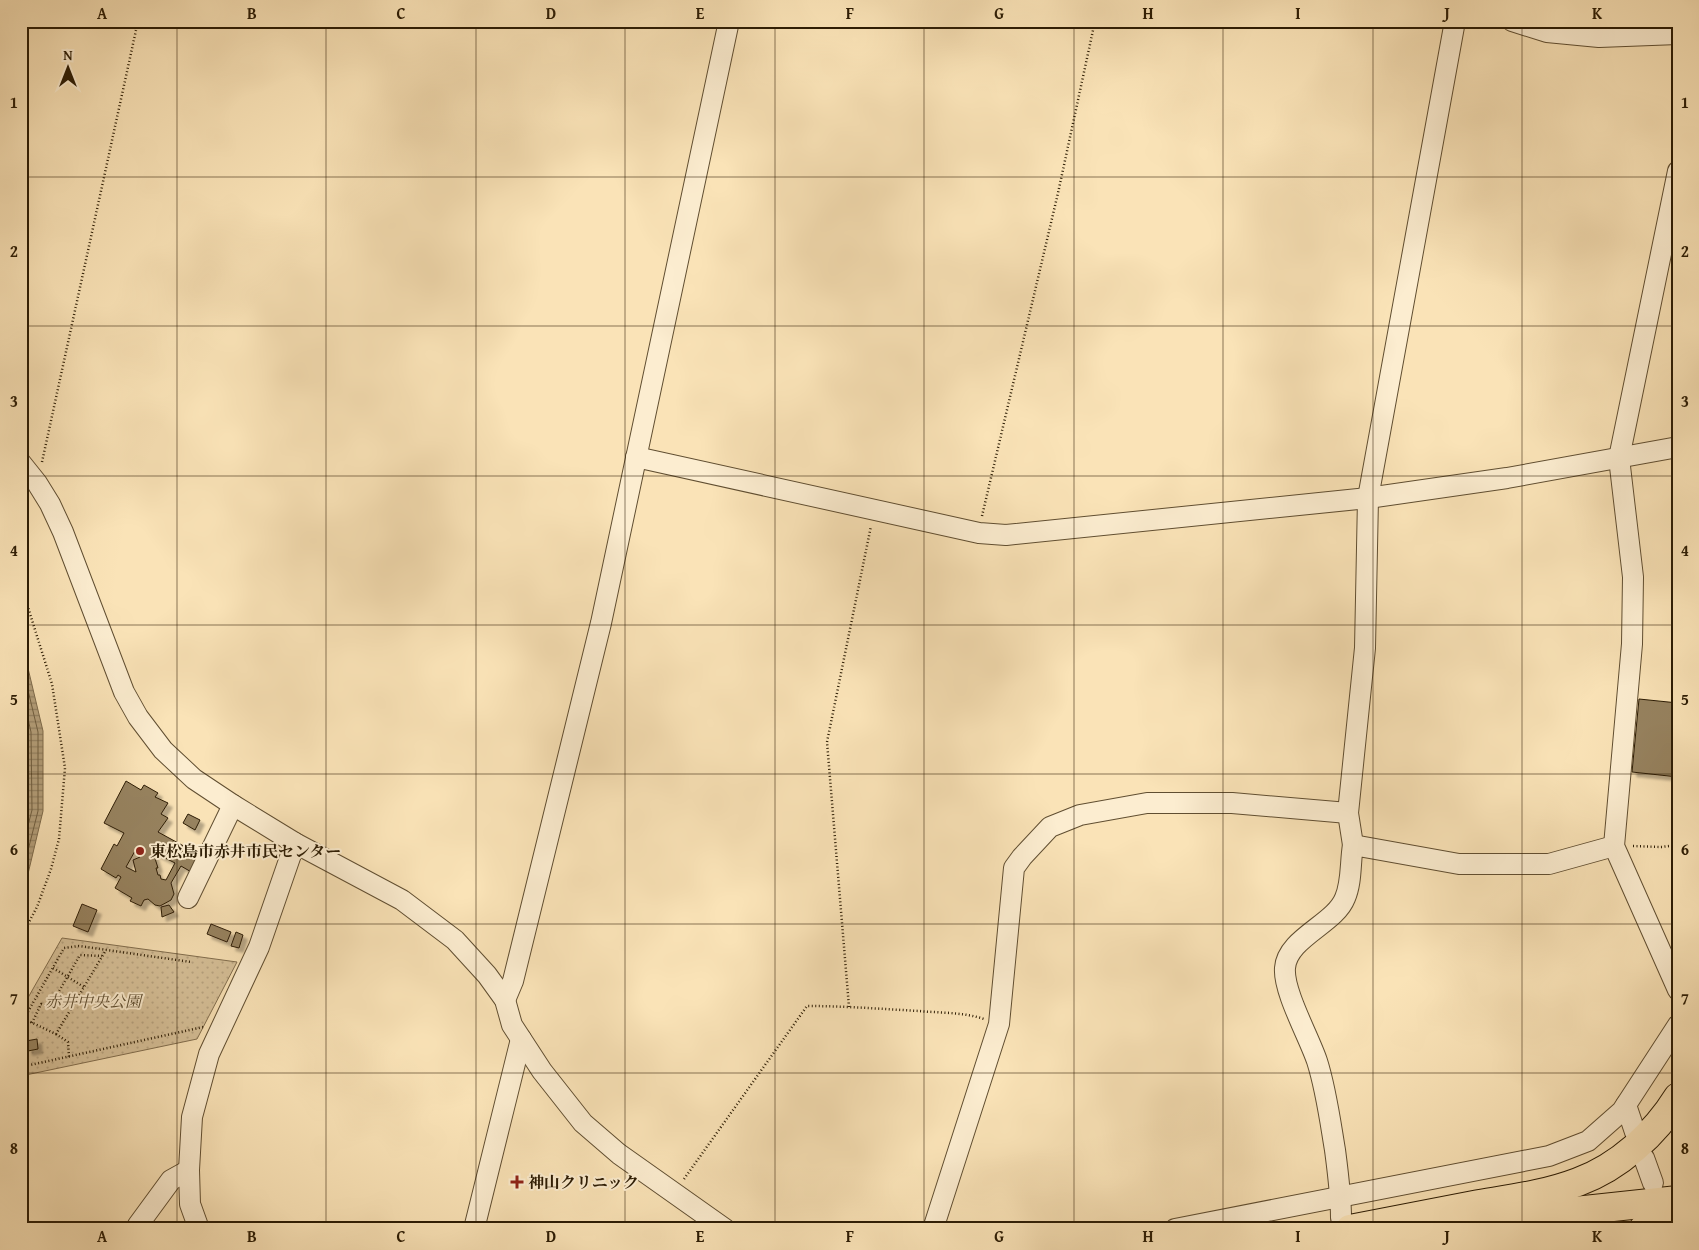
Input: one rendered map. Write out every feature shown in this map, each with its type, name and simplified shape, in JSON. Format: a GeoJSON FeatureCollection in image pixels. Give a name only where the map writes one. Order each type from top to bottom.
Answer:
{"type":"FeatureCollection","features":[{"type":"Feature","properties":{"kind":"highway"},"geometry":{"type":"LineString","coordinates":[[1345,1223],[1536,1194],[1579,1182],[1596,1174],[1627,1154],[1657,1125],[1678,1097]]}},
{"type":"Feature","properties":{"kind":"highway"},"geometry":{"type":"LineString","coordinates":[[1444,1229],[1538,1215],[1678,1200]]}},
{"type":"Feature","properties":{"kind":"highway"},"geometry":{"type":"LineString","coordinates":[[1642,1229],[1678,1225]]}},
{"type":"Feature","properties":{"kind":"street"},"geometry":{"type":"LineString","coordinates":[[505,1000],[513,980],[601,623],[729,21]]}},
{"type":"Feature","properties":{"kind":"street"},"geometry":{"type":"LineString","coordinates":[[1345,1223],[1330,1113],[1317,1061],[1286,982],[1285,967],[1288,956],[1299,943],[1337,910],[1345,898],[1353,845],[1348,813],[1365,648],[1368,498],[1455,21]]}},
{"type":"Feature","properties":{"kind":"street"},"geometry":{"type":"LineString","coordinates":[[1512,21],[1547,32],[1599,37],[1678,34]]}},
{"type":"Feature","properties":{"kind":"street"},"geometry":{"type":"LineString","coordinates":[[1678,171],[1619,458],[1633,576],[1632,644],[1614,846],[1678,990]]}},
{"type":"Feature","properties":{"kind":"street"},"geometry":{"type":"LineString","coordinates":[[636,457],[979,532],[1006,535],[1368,498],[1506,478],[1678,447]]}},
{"type":"Feature","properties":{"kind":"street"},"geometry":{"type":"LineString","coordinates":[[21,462],[50,504],[63,532],[124,692],[138,717],[163,750],[194,779],[296,843],[402,900],[455,940],[488,975],[505,1000],[512,1025],[521,1039],[542,1071],[583,1122],[619,1154],[725,1229]]}},
{"type":"Feature","properties":{"kind":"street"},"geometry":{"type":"LineString","coordinates":[[934,1229],[999,1024],[1014,868],[1050,827],[1080,815],[1147,803],[1232,803],[1348,813]]}},
{"type":"Feature","properties":{"kind":"street"},"geometry":{"type":"LineString","coordinates":[[188,898],[234,805]]}},
{"type":"Feature","properties":{"kind":"street"},"geometry":{"type":"LineString","coordinates":[[199,1229],[190,1204],[189,1170],[192,1117],[209,1054],[259,947],[296,843]]}},
{"type":"Feature","properties":{"kind":"street"},"geometry":{"type":"LineString","coordinates":[[1353,845],[1459,864],[1549,864],[1614,846]]}},
{"type":"Feature","properties":{"kind":"street"},"geometry":{"type":"LineString","coordinates":[[1176,1229],[1549,1156],[1588,1141],[1622,1111],[1678,1025]]}},
{"type":"Feature","properties":{"kind":"street"},"geometry":{"type":"LineString","coordinates":[[474,1229],[521,1039]]}},
{"type":"Feature","properties":{"kind":"street"},"geometry":{"type":"LineString","coordinates":[[1626,1105],[1635,1132]]}},
{"type":"Feature","properties":{"kind":"street"},"geometry":{"type":"LineString","coordinates":[[1644,1158],[1653,1183]]}},
{"type":"Feature","properties":{"kind":"street"},"geometry":{"type":"LineString","coordinates":[[137,1229],[171,1180],[189,1170]]}},
{"type":"Feature","properties":{"kind":"path"},"geometry":{"type":"LineString","coordinates":[[37,483],[138,21]]}},
{"type":"Feature","properties":{"kind":"path"},"geometry":{"type":"LineString","coordinates":[[979,532],[1058,193],[1095,21]]}},
{"type":"Feature","properties":{"kind":"path"},"geometry":{"type":"LineString","coordinates":[[849,1007],[826,742],[875,510]]}},
{"type":"Feature","properties":{"kind":"path"},"geometry":{"type":"LineString","coordinates":[[21,585],[25,592],[52,684],[66,768],[59,839],[53,862],[37,907],[21,937]]}},
{"type":"Feature","properties":{"kind":"path"},"geometry":{"type":"LineString","coordinates":[[1614,846],[1661,847],[1678,845]]}},
{"type":"Feature","properties":{"kind":"path"},"geometry":{"type":"LineString","coordinates":[[21,1024],[64,948],[79,946],[191,962]]}},
{"type":"Feature","properties":{"kind":"path"},"geometry":{"type":"LineString","coordinates":[[54,1033],[56,1034],[106,950]]}},
{"type":"Feature","properties":{"kind":"path"},"geometry":{"type":"LineString","coordinates":[[32,1023],[41,1004],[50,1007],[80,955],[102,956]]}},
{"type":"Feature","properties":{"kind":"path"},"geometry":{"type":"LineString","coordinates":[[53,968],[84,987]]}},
{"type":"Feature","properties":{"kind":"path"},"geometry":{"type":"LineString","coordinates":[[673,1193],[807,1006],[972,1015],[999,1024]]}},
{"type":"Feature","properties":{"kind":"path"},"geometry":{"type":"LineString","coordinates":[[24,1020],[54,1033],[68,1042],[69,1057]]}},
{"type":"Feature","properties":{"kind":"path"},"geometry":{"type":"LineString","coordinates":[[21,1067],[224,1023]]}},
{"type":"Feature","properties":{"kind":"green space","name":"赤井中央公園"},"geometry":{"type":"Polygon","coordinates":[[[62,938],[237,962],[197,1039],[21,1076],[21,1010],[62,938]]]}},
{"type":"Feature","properties":{"kind":"water"},"geometry":{"type":"Polygon","coordinates":[[[21,639],[43,731],[43,811],[27,878],[21,886],[21,639]]]}},
{"type":"Feature","properties":{"kind":"building"},"geometry":{"type":"Polygon","coordinates":[[[1639,699],[1678,703],[1678,777],[1632,772],[1639,699]]]}},
{"type":"Feature","properties":{"kind":"building"},"geometry":{"type":"Polygon","coordinates":[[[126,781],[141,790],[144,785],[158,793],[155,797],[168,803],[161,814],[168,818],[158,832],[202,856],[193,873],[181,866],[171,883],[174,894],[171,900],[160,906],[155,905],[148,899],[144,900],[141,906],[130,901],[132,898],[115,888],[121,877],[118,875],[116,878],[101,869],[114,844],[117,846],[124,833],[104,823],[126,781]],[[135,851],[126,867],[136,872],[133,860],[140,857],[135,851]],[[153,852],[158,875],[160,875],[161,879],[166,880],[175,863],[153,852]]]}},
{"type":"Feature","properties":{"kind":"building"},"geometry":{"type":"Polygon","coordinates":[[[188,814],[200,820],[195,830],[183,823],[188,814]]]}},
{"type":"Feature","properties":{"kind":"building"},"geometry":{"type":"Polygon","coordinates":[[[82,904],[97,910],[88,932],[73,926],[82,904]]]}},
{"type":"Feature","properties":{"kind":"building"},"geometry":{"type":"Polygon","coordinates":[[[169,905],[174,912],[162,917],[161,907],[169,905]]]}},
{"type":"Feature","properties":{"kind":"building"},"geometry":{"type":"Polygon","coordinates":[[[211,924],[231,932],[227,942],[207,934],[211,924]]]}},
{"type":"Feature","properties":{"kind":"building"},"geometry":{"type":"Polygon","coordinates":[[[236,932],[243,935],[239,948],[231,946],[236,932]]]}},
{"type":"Feature","properties":{"kind":"building"},"geometry":{"type":"Polygon","coordinates":[[[37,1039],[38,1049],[28,1051],[26,1041],[37,1039]]]}},
{"type":"Feature","properties":{"kind":"place","name":"東松島市赤井市民センター"},"geometry":{"type":"Point","coordinates":[140,851]}},
{"type":"Feature","properties":{"kind":"place","name":"神山クリニック"},"geometry":{"type":"Point","coordinates":[517,1182]}}]}
